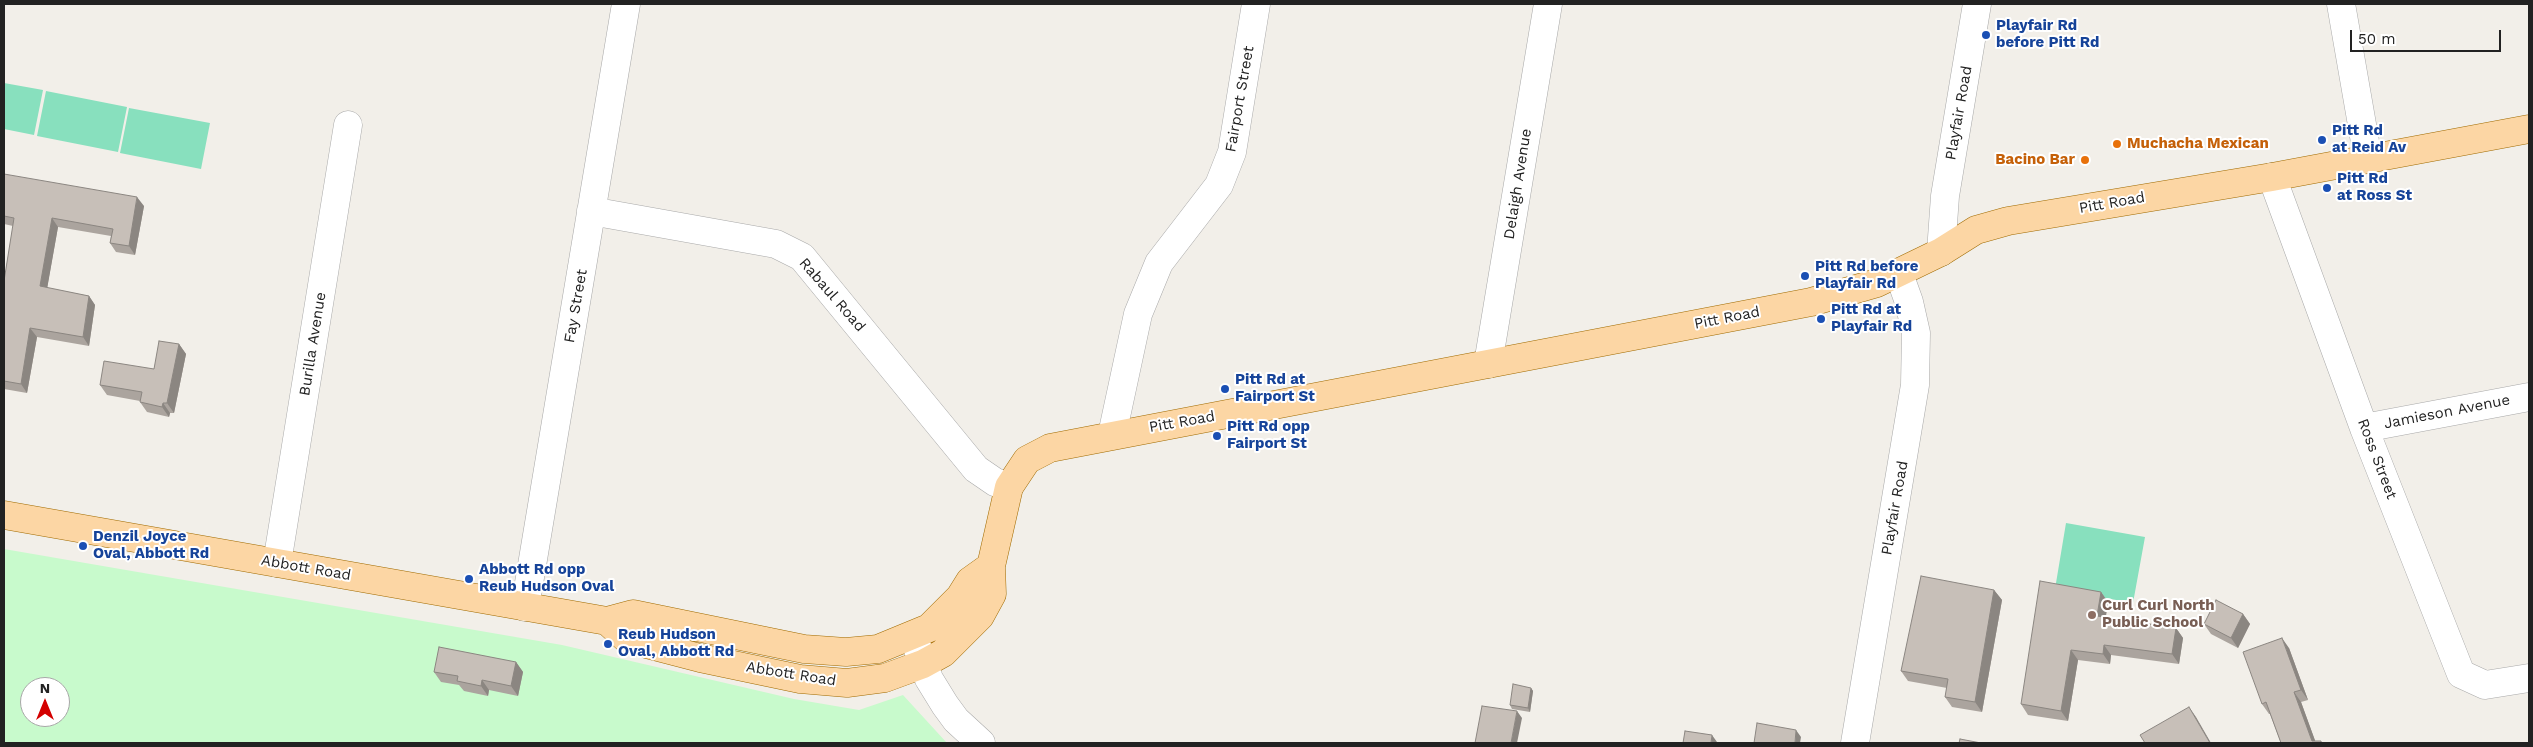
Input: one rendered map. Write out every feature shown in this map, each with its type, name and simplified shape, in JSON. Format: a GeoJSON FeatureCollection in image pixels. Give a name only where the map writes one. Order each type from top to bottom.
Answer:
{"type":"FeatureCollection","features":[{"type":"Feature","properties":{"kind":"main road","name":"Pitt Road"},"geometry":{"type":"LineString","coordinates":[[923,664],[943,653],[980,616],[992,594],[991,566],[1009,487],[1020,469],[1036,454],[1050,448],[1811,302],[1850,292],[1899,274],[1941,252],[1976,230],[2008,221],[2272,176],[2529,129]]}},
{"type":"Feature","properties":{"kind":"main road","name":"Abbott Road"},"geometry":{"type":"LineString","coordinates":[[4,515],[608,621],[633,614],[804,649],[846,652],[878,649],[912,636]]}},
{"type":"Feature","properties":{"kind":"main road"},"geometry":{"type":"LineString","coordinates":[[912,636],[929,628],[960,597],[970,582],[991,566]]}},
{"type":"Feature","properties":{"kind":"main road","name":"Abbott Road"},"geometry":{"type":"LineString","coordinates":[[608,621],[626,639],[700,658],[800,679],[847,683],[885,678],[923,664]]}},
{"type":"Feature","properties":{"kind":"street","name":"Fay Street"},"geometry":{"type":"LineString","coordinates":[[525,607],[626,4]]}},
{"type":"Feature","properties":{"kind":"street","name":"Fairport Street"},"geometry":{"type":"LineString","coordinates":[[1112,435],[1138,314],[1155,272],[1159,263],[1219,185],[1232,152],[1256,4]]}},
{"type":"Feature","properties":{"kind":"street","name":"Delaigh Avenue"},"geometry":{"type":"LineString","coordinates":[[1488,364],[1548,4]]}},
{"type":"Feature","properties":{"kind":"street","name":"Playfair Road"},"geometry":{"type":"LineString","coordinates":[[1941,252],[1944,196],[1977,4]]}},
{"type":"Feature","properties":{"kind":"street"},"geometry":{"type":"LineString","coordinates":[[2340,4],[2368,159]]}},
{"type":"Feature","properties":{"kind":"street","name":"Burilla Avenue"},"geometry":{"type":"LineString","coordinates":[[277,563],[348,125]]}},
{"type":"Feature","properties":{"kind":"street","name":"Ross Street"},"geometry":{"type":"LineString","coordinates":[[2272,176],[2364,428],[2461,674],[2485,685],[2529,678]]}},
{"type":"Feature","properties":{"kind":"street","name":"Rabaul Road"},"geometry":{"type":"LineString","coordinates":[[592,212],[776,244],[802,257],[976,468],[995,482],[1009,487]]}},
{"type":"Feature","properties":{"kind":"street","name":"Playfair Road"},"geometry":{"type":"LineString","coordinates":[[1855,743],[1915,384],[1916,333],[1909,302],[1899,274]]}},
{"type":"Feature","properties":{"kind":"street","name":"Jamieson Avenue"},"geometry":{"type":"LineString","coordinates":[[2364,428],[2529,397]]}},
{"type":"Feature","properties":{"kind":"street"},"geometry":{"type":"LineString","coordinates":[[912,636],[923,664],[944,706],[981,743]]}},
{"type":"Feature","properties":{"kind":"green space"},"geometry":{"type":"Polygon","coordinates":[[[4,83],[43,90],[34,135],[4,129],[4,83]]]}},
{"type":"Feature","properties":{"kind":"green space"},"geometry":{"type":"Polygon","coordinates":[[[46,91],[127,107],[118,152],[37,136],[46,91]]]}},
{"type":"Feature","properties":{"kind":"green space"},"geometry":{"type":"Polygon","coordinates":[[[129,108],[210,123],[201,169],[120,153],[129,108]]]}},
{"type":"Feature","properties":{"kind":"green space"},"geometry":{"type":"Polygon","coordinates":[[[2066,523],[2145,537],[2133,603],[2055,589],[2066,523]]]}},
{"type":"Feature","properties":{"kind":"green space"},"geometry":{"type":"Polygon","coordinates":[[[4,549],[562,645],[794,699],[859,710],[903,695],[947,743],[4,743],[4,549]]]}},
{"type":"Feature","properties":{"kind":"building"},"geometry":{"type":"Polygon","coordinates":[[[4,174],[137,197],[129,246],[110,243],[113,229],[52,218],[40,286],[89,296],[83,337],[30,328],[21,384],[4,381],[4,281],[14,218],[4,216],[4,174]]]}},
{"type":"Feature","properties":{"kind":"building"},"geometry":{"type":"Polygon","coordinates":[[[159,341],[179,344],[167,403],[163,403],[162,407],[140,402],[142,392],[100,385],[104,361],[154,369],[159,341]]]}},
{"type":"Feature","properties":{"kind":"building"},"geometry":{"type":"Polygon","coordinates":[[[1921,576],[1994,590],[1975,702],[1945,697],[1948,679],[1901,671],[1921,576]]]}},
{"type":"Feature","properties":{"kind":"building"},"geometry":{"type":"Polygon","coordinates":[[[2040,581],[2101,592],[2097,616],[2176,628],[2172,654],[2104,645],[2103,654],[2071,650],[2061,711],[2021,704],[2040,581]]]}},
{"type":"Feature","properties":{"kind":"building"},"geometry":{"type":"Polygon","coordinates":[[[2216,600],[2243,614],[2231,638],[2204,624],[2216,600]]]}},
{"type":"Feature","properties":{"kind":"building"},"geometry":{"type":"Polygon","coordinates":[[[2282,638],[2301,690],[2294,692],[2312,741],[2321,741],[2321,743],[2281,743],[2266,702],[2262,704],[2243,652],[2282,638]]]}},
{"type":"Feature","properties":{"kind":"building"},"geometry":{"type":"Polygon","coordinates":[[[439,647],[516,662],[511,686],[482,680],[481,686],[457,681],[458,676],[434,672],[439,647]]]}},
{"type":"Feature","properties":{"kind":"building"},"geometry":{"type":"Polygon","coordinates":[[[1513,684],[1531,688],[1528,708],[1510,705],[1513,684]]]}},
{"type":"Feature","properties":{"kind":"building"},"geometry":{"type":"Polygon","coordinates":[[[1482,706],[1517,711],[1511,743],[1475,743],[1482,706]]]}},
{"type":"Feature","properties":{"kind":"building"},"geometry":{"type":"Polygon","coordinates":[[[2189,707],[2210,743],[2145,743],[2140,735],[2189,707]]]}},
{"type":"Feature","properties":{"kind":"building"},"geometry":{"type":"Polygon","coordinates":[[[1757,723],[1796,730],[1795,743],[1754,743],[1757,723]]]}},
{"type":"Feature","properties":{"kind":"building"},"geometry":{"type":"Polygon","coordinates":[[[1685,731],[1712,735],[1711,743],[1683,743],[1685,731]]]}},
{"type":"Feature","properties":{"kind":"building"},"geometry":{"type":"Polygon","coordinates":[[[1960,739],[1981,743],[1959,743],[1960,739]]]}},
{"type":"Feature","properties":{"kind":"place","name":"Playfair Rd before Pitt Rd"},"geometry":{"type":"Point","coordinates":[1986,35]}},
{"type":"Feature","properties":{"kind":"place","name":"Pitt Rd at Reid Av"},"geometry":{"type":"Point","coordinates":[2322,140]}},
{"type":"Feature","properties":{"kind":"place","name":"Muchacha Mexican"},"geometry":{"type":"Point","coordinates":[2117,144]}},
{"type":"Feature","properties":{"kind":"place","name":"Bacino Bar"},"geometry":{"type":"Point","coordinates":[2085,160]}},
{"type":"Feature","properties":{"kind":"place","name":"Pitt Rd at Ross St"},"geometry":{"type":"Point","coordinates":[2327,188]}},
{"type":"Feature","properties":{"kind":"place","name":"Pitt Rd before Playfair Rd"},"geometry":{"type":"Point","coordinates":[1805,276]}},
{"type":"Feature","properties":{"kind":"place","name":"Pitt Rd at Playfair Rd"},"geometry":{"type":"Point","coordinates":[1821,319]}},
{"type":"Feature","properties":{"kind":"place","name":"Pitt Rd at Fairport St"},"geometry":{"type":"Point","coordinates":[1225,389]}},
{"type":"Feature","properties":{"kind":"place","name":"Pitt Rd opp Fairport St"},"geometry":{"type":"Point","coordinates":[1217,436]}},
{"type":"Feature","properties":{"kind":"place","name":"Denzil Joyce Oval, Abbott Rd"},"geometry":{"type":"Point","coordinates":[83,546]}},
{"type":"Feature","properties":{"kind":"place","name":"Abbott Rd opp Reub Hudson Oval"},"geometry":{"type":"Point","coordinates":[469,579]}},
{"type":"Feature","properties":{"kind":"place","name":"Curl Curl North Public School"},"geometry":{"type":"Point","coordinates":[2092,615]}},
{"type":"Feature","properties":{"kind":"place","name":"Reub Hudson Oval, Abbott Rd"},"geometry":{"type":"Point","coordinates":[608,644]}}]}
